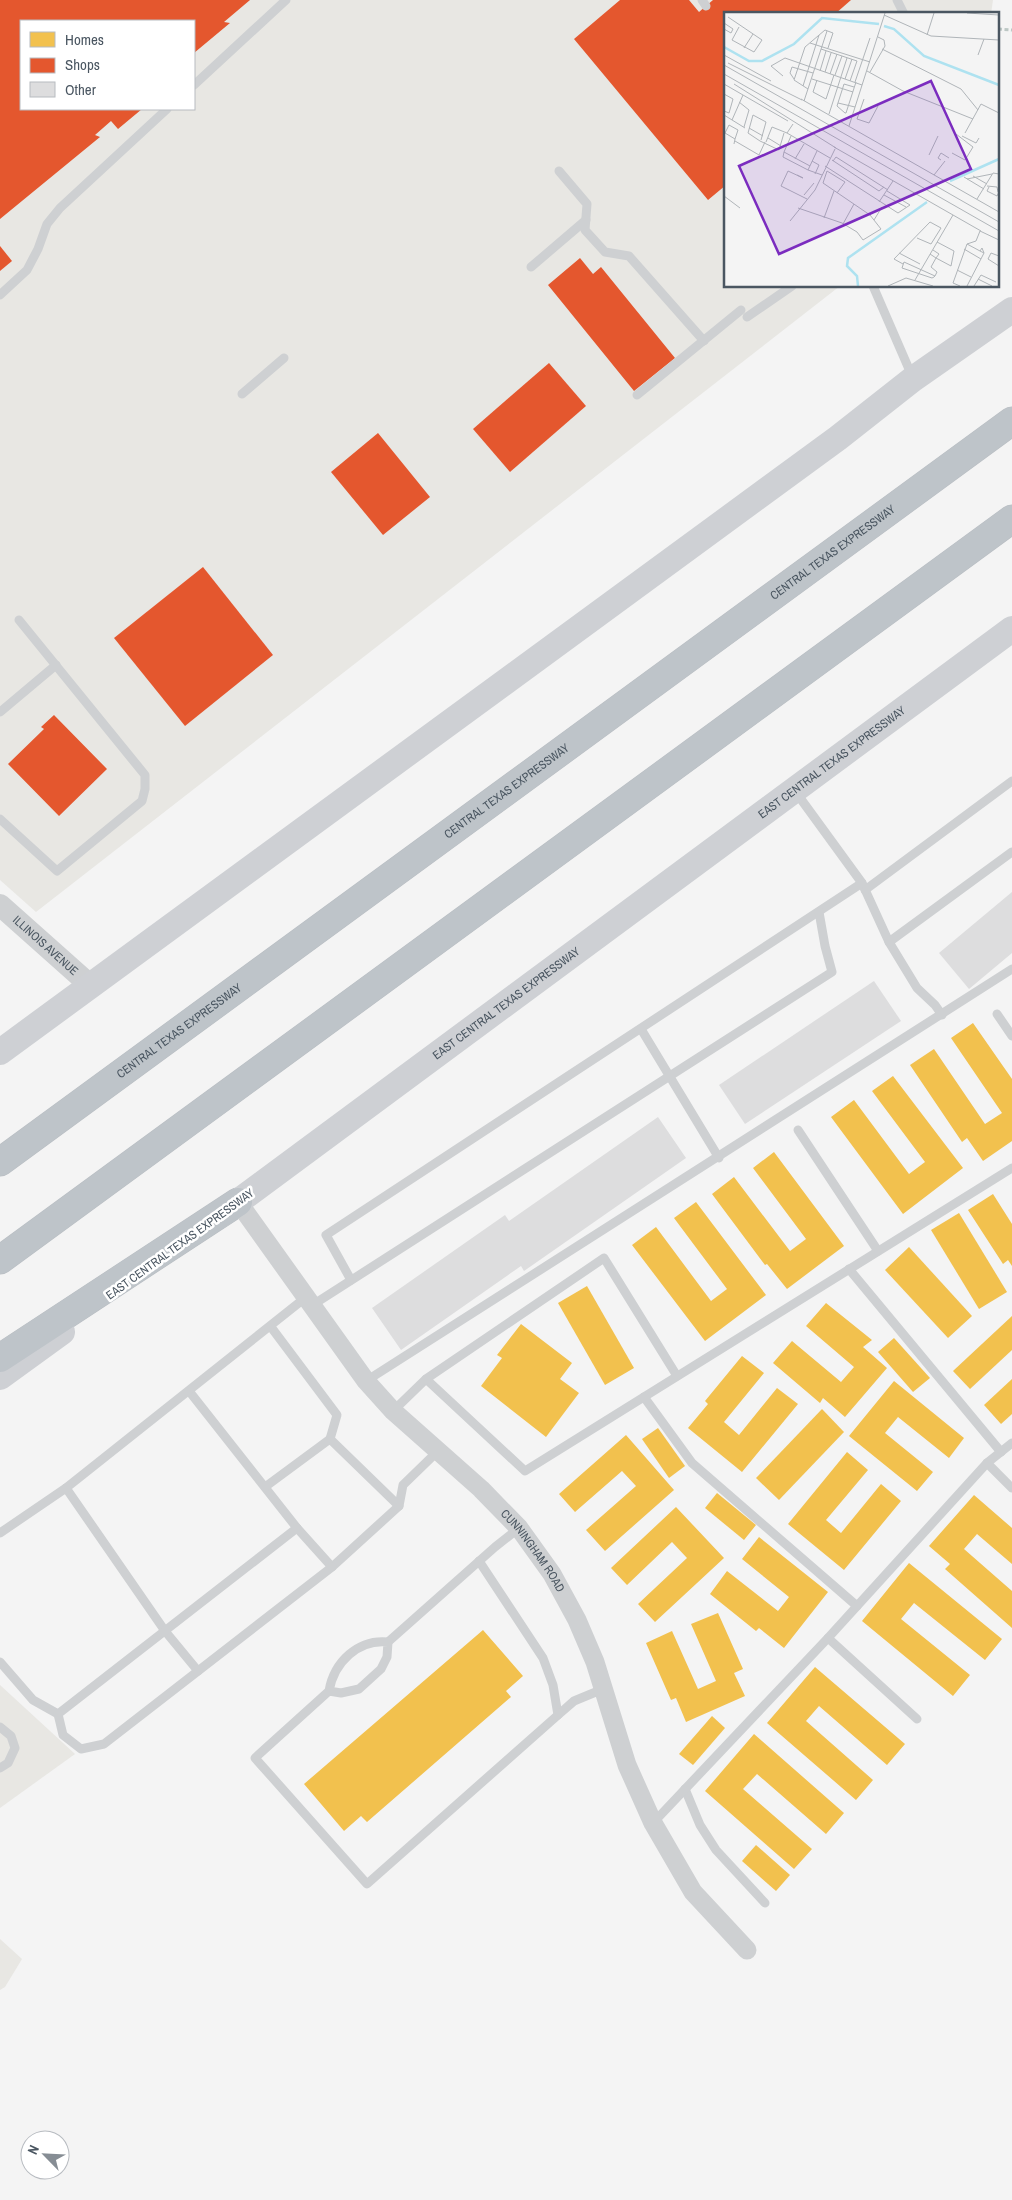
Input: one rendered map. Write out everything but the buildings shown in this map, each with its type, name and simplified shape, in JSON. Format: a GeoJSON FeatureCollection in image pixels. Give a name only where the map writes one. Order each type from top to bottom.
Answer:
{"type":"FeatureCollection","features":[{"type":"Feature","properties":{"kind":"highway","name":"CENTRAL TEXAS EXPRESSWAY"},"geometry":{"type":"LineString","coordinates":[[0,1162],[1012,420]]}},
{"type":"Feature","properties":{"kind":"highway"},"geometry":{"type":"LineString","coordinates":[[0,1260],[1012,519]]}},
{"type":"Feature","properties":{"kind":"highway"},"geometry":{"type":"LineString","coordinates":[[0,1358],[238,1202]]}},
{"type":"Feature","properties":{"kind":"main road"},"geometry":{"type":"LineString","coordinates":[[0,1052],[838,438],[913,379],[1005,315]]}},
{"type":"Feature","properties":{"kind":"main road","name":"EAST CENTRAL TEXAS EXPRESSWAY"},"geometry":{"type":"LineString","coordinates":[[0,1377],[793,789],[1012,629]]}},
{"type":"Feature","properties":{"kind":"street","name":"ILLINOIS AVENUE"},"geometry":{"type":"LineString","coordinates":[[0,905],[91,986]]}},
{"type":"Feature","properties":{"kind":"street","name":"CUNNINGHAM ROAD"},"geometry":{"type":"LineString","coordinates":[[238,1202],[366,1382],[393,1412],[482,1489],[520,1528],[552,1574],[577,1620],[595,1662],[627,1765],[653,1823],[693,1892],[747,1950]]}},
{"type":"Feature","properties":{"kind":"lane"},"geometry":{"type":"LineString","coordinates":[[195,84],[286,0]]}},
{"type":"Feature","properties":{"kind":"lane"},"geometry":{"type":"LineString","coordinates":[[896,0],[903,12]]}},
{"type":"Feature","properties":{"kind":"lane"},"geometry":{"type":"LineString","coordinates":[[0,295],[26,270],[38,249],[47,224],[60,208],[167,110]]}},
{"type":"Feature","properties":{"kind":"lane"},"geometry":{"type":"LineString","coordinates":[[560,171],[587,204],[585,230],[606,252],[629,256],[704,342]]}},
{"type":"Feature","properties":{"kind":"lane"},"geometry":{"type":"LineString","coordinates":[[531,267],[586,220]]}},
{"type":"Feature","properties":{"kind":"lane"},"geometry":{"type":"LineString","coordinates":[[637,394],[744,313],[788,288]]}},
{"type":"Feature","properties":{"kind":"lane"},"geometry":{"type":"LineString","coordinates":[[875,288],[913,379]]}},
{"type":"Feature","properties":{"kind":"lane"},"geometry":{"type":"LineString","coordinates":[[242,394],[284,358]]}},
{"type":"Feature","properties":{"kind":"lane"},"geometry":{"type":"LineString","coordinates":[[0,819],[57,871],[142,801],[146,789],[145,775],[19,620]]}},
{"type":"Feature","properties":{"kind":"lane"},"geometry":{"type":"LineString","coordinates":[[0,712],[56,665]]}},
{"type":"Feature","properties":{"kind":"lane"},"geometry":{"type":"LineString","coordinates":[[351,1280],[326,1235],[820,912],[863,887],[1012,781]]}},
{"type":"Feature","properties":{"kind":"lane"},"geometry":{"type":"LineString","coordinates":[[793,789],[863,887],[889,942],[917,988],[935,1005],[942,1015]]}},
{"type":"Feature","properties":{"kind":"lane"},"geometry":{"type":"LineString","coordinates":[[889,942],[1012,852]]}},
{"type":"Feature","properties":{"kind":"lane"},"geometry":{"type":"LineString","coordinates":[[0,1534],[66,1488],[271,1327],[308,1302],[351,1280],[832,972],[825,946],[820,912]]}},
{"type":"Feature","properties":{"kind":"lane"},"geometry":{"type":"LineString","coordinates":[[366,1382],[1012,969]]}},
{"type":"Feature","properties":{"kind":"lane"},"geometry":{"type":"LineString","coordinates":[[997,1014],[1012,1036]]}},
{"type":"Feature","properties":{"kind":"lane"},"geometry":{"type":"LineString","coordinates":[[641,1029],[719,1158]]}},
{"type":"Feature","properties":{"kind":"lane"},"geometry":{"type":"LineString","coordinates":[[798,1130],[878,1251]]}},
{"type":"Feature","properties":{"kind":"lane"},"geometry":{"type":"LineString","coordinates":[[426,1379],[525,1471],[1012,1168]]}},
{"type":"Feature","properties":{"kind":"lane"},"geometry":{"type":"LineString","coordinates":[[393,1412],[426,1379],[516,1316],[604,1258],[677,1376]]}},
{"type":"Feature","properties":{"kind":"lane"},"geometry":{"type":"LineString","coordinates":[[849,1269],[1001,1452]]}},
{"type":"Feature","properties":{"kind":"lane"},"geometry":{"type":"LineString","coordinates":[[264,1487],[330,1439],[337,1415],[271,1327]]}},
{"type":"Feature","properties":{"kind":"lane"},"geometry":{"type":"LineString","coordinates":[[189,1391],[297,1528],[332,1567]]}},
{"type":"Feature","properties":{"kind":"lane"},"geometry":{"type":"LineString","coordinates":[[644,1397],[692,1463],[857,1606]]}},
{"type":"Feature","properties":{"kind":"lane"},"geometry":{"type":"LineString","coordinates":[[330,1439],[399,1506]]}},
{"type":"Feature","properties":{"kind":"lane"},"geometry":{"type":"LineString","coordinates":[[653,1823],[828,1638],[987,1463],[1012,1443]]}},
{"type":"Feature","properties":{"kind":"lane"},"geometry":{"type":"LineString","coordinates":[[0,1662],[33,1700],[58,1714],[63,1735],[81,1749],[104,1744],[332,1567],[399,1506],[402,1484],[438,1451]]}},
{"type":"Feature","properties":{"kind":"lane"},"geometry":{"type":"LineString","coordinates":[[987,1463],[1012,1488]]}},
{"type":"Feature","properties":{"kind":"lane"},"geometry":{"type":"LineString","coordinates":[[66,1488],[166,1631],[198,1671]]}},
{"type":"Feature","properties":{"kind":"lane"},"geometry":{"type":"LineString","coordinates":[[58,1714],[297,1528]]}},
{"type":"Feature","properties":{"kind":"lane"},"geometry":{"type":"LineString","coordinates":[[329,1691],[341,1693],[359,1689],[381,1669],[387,1657],[388,1642],[479,1561],[520,1528]]}},
{"type":"Feature","properties":{"kind":"lane"},"geometry":{"type":"LineString","coordinates":[[479,1561],[543,1658],[553,1685],[558,1714]]}},
{"type":"Feature","properties":{"kind":"lane"},"geometry":{"type":"LineString","coordinates":[[828,1638],[917,1719]]}},
{"type":"Feature","properties":{"kind":"lane"},"geometry":{"type":"LineString","coordinates":[[388,1642],[375,1641],[359,1646],[336,1667],[331,1678],[329,1691],[255,1758],[367,1884],[558,1714],[574,1701],[603,1689]]}},
{"type":"Feature","properties":{"kind":"lane"},"geometry":{"type":"LineString","coordinates":[[0,1727],[11,1736],[15,1748],[8,1763],[0,1768]]}},
{"type":"Feature","properties":{"kind":"lane"},"geometry":{"type":"LineString","coordinates":[[685,1790],[700,1825],[716,1850],[765,1903]]}},
{"type":"Feature","properties":{"kind":"shaded area"},"geometry":{"type":"Polygon","coordinates":[[[0,0],[993,0],[991,12],[724,12],[724,288],[837,288],[36,912],[0,880],[0,0]]]}},
{"type":"Feature","properties":{"kind":"shaded area"},"geometry":{"type":"Polygon","coordinates":[[[0,1685],[75,1754],[0,1808],[0,1685]]]}},
{"type":"Feature","properties":{"kind":"shaded area"},"geometry":{"type":"Polygon","coordinates":[[[0,1939],[22,1959],[5,1987],[0,1990],[0,1939]]]}}]}
